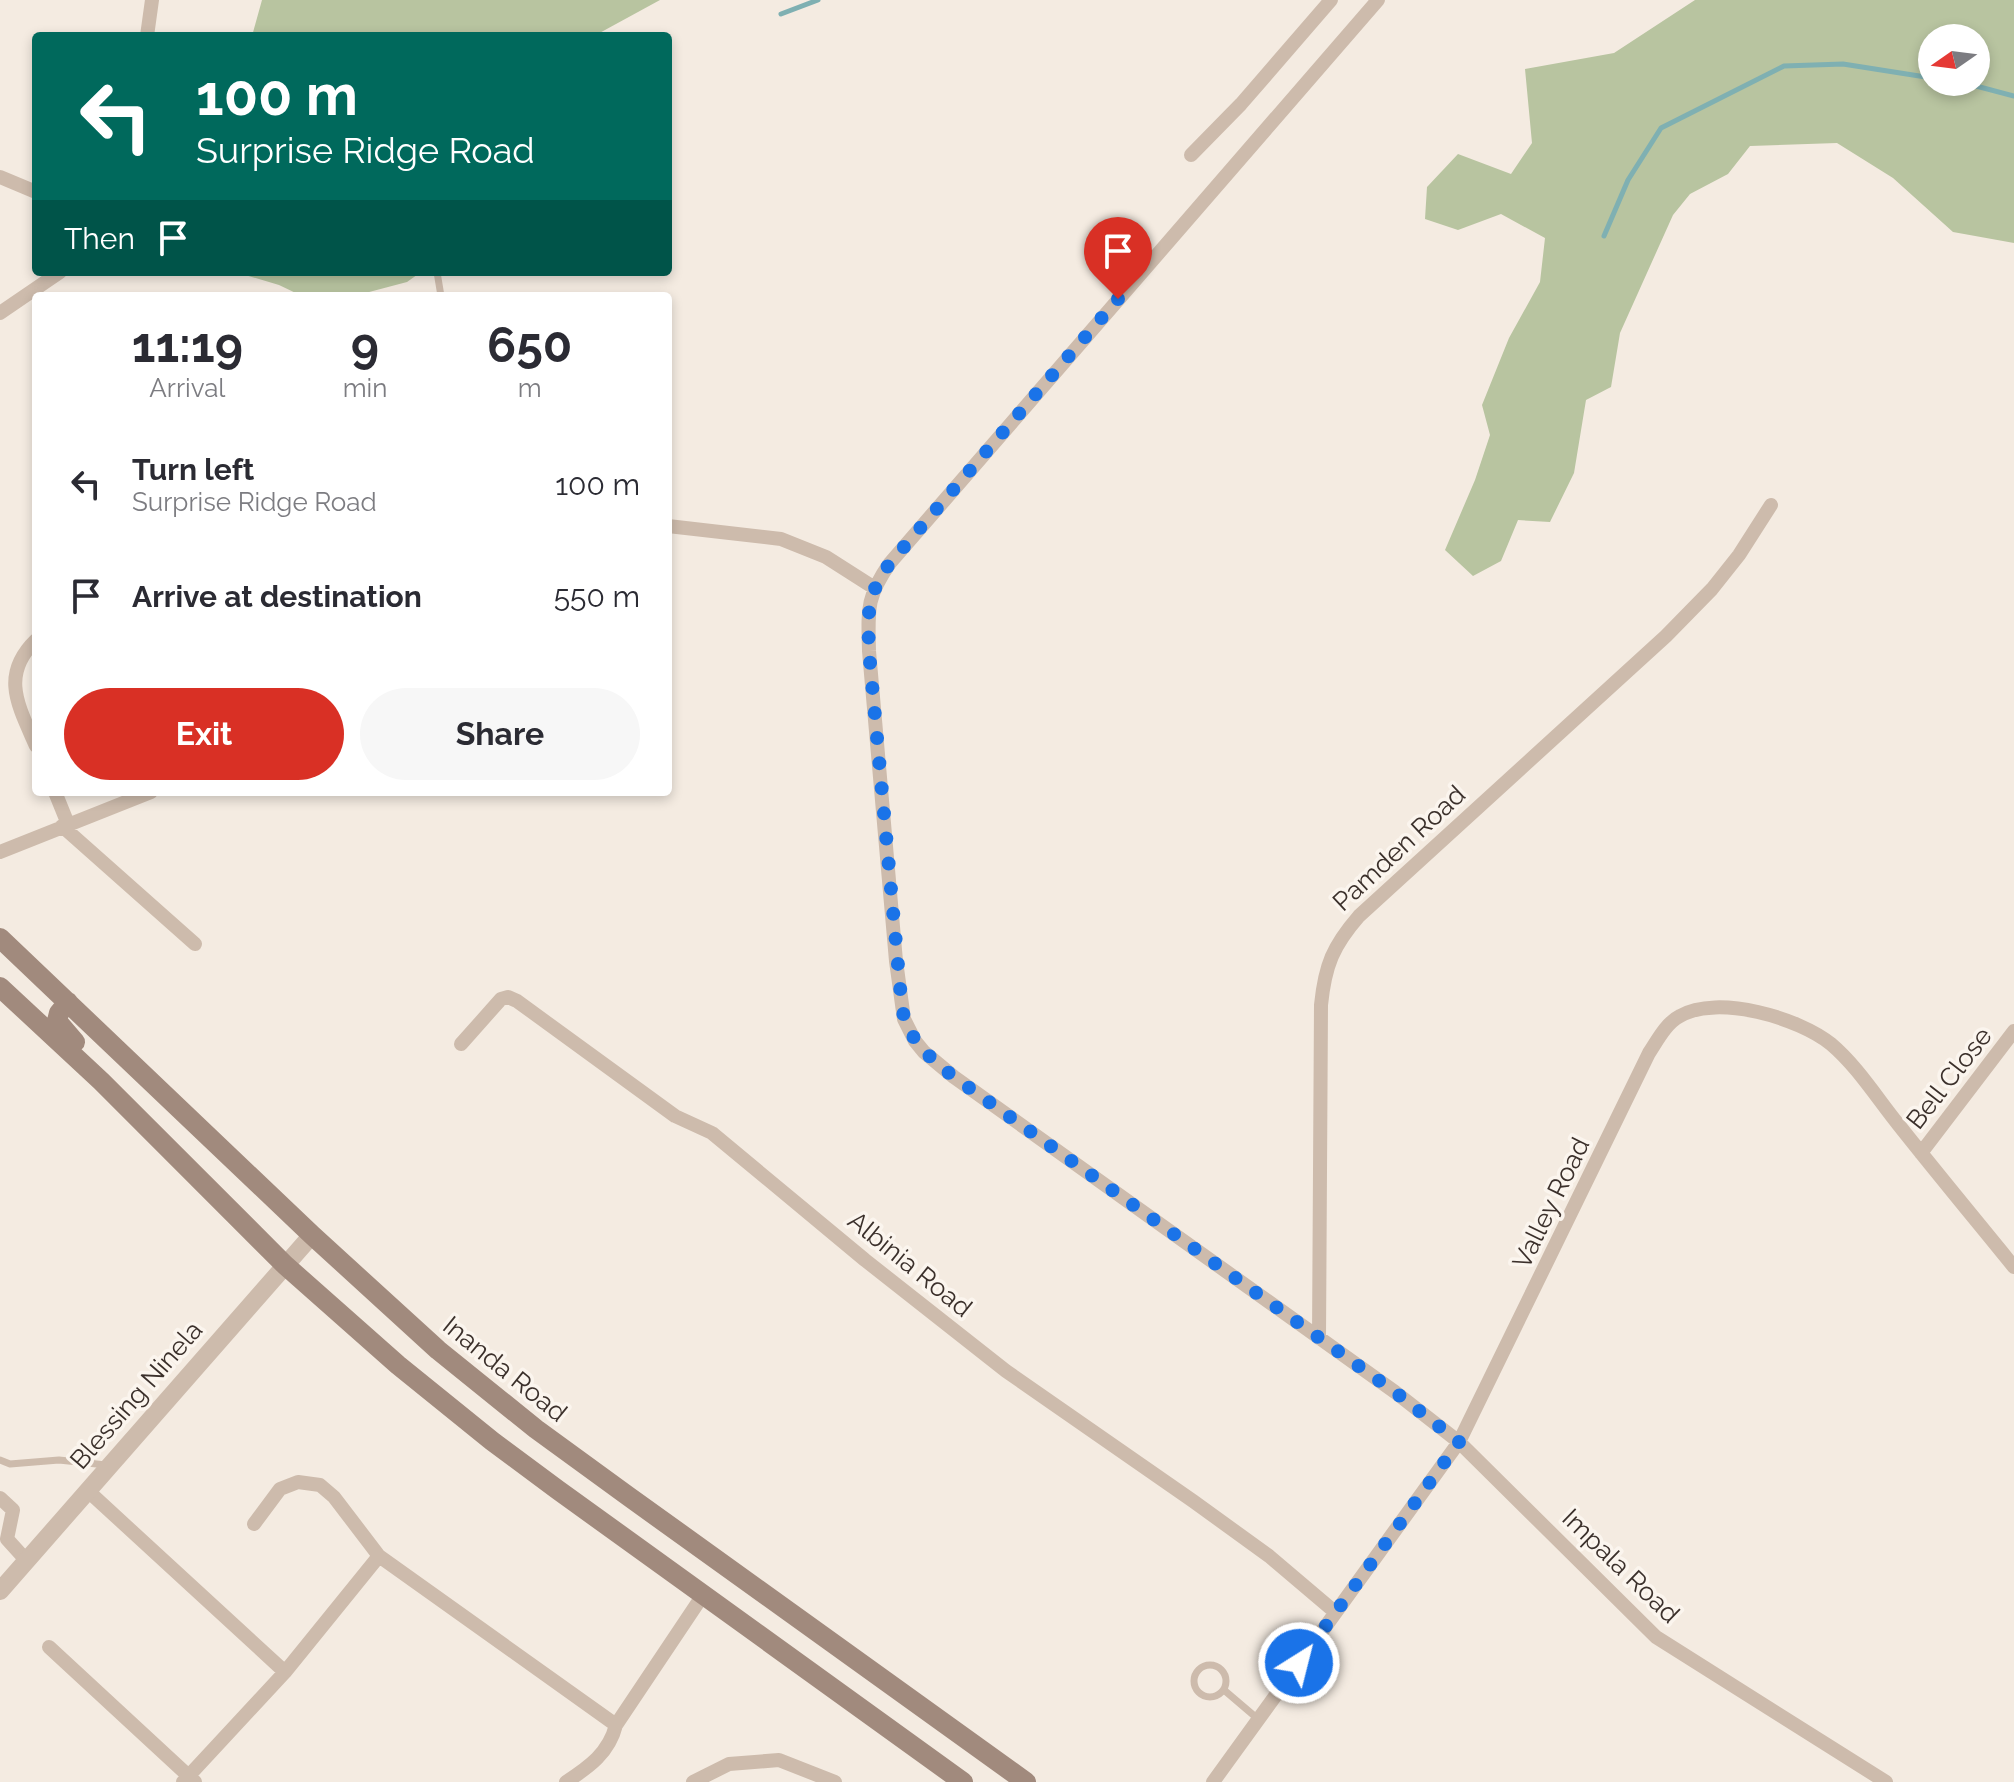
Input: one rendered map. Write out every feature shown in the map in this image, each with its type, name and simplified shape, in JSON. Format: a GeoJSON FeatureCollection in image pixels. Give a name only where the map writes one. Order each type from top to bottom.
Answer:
{"type":"FeatureCollection","features":[{"type":"Feature","properties":{"kind":"main road","name":"Inanda Road"},"geometry":{"type":"LineString","coordinates":[[0,938],[312,1235],[469,1376],[628,1496],[1026,1782]]}},
{"type":"Feature","properties":{"kind":"main road"},"geometry":{"type":"LineString","coordinates":[[0,987],[101,1081],[285,1265],[398,1365],[558,1490],[963,1782]]}},
{"type":"Feature","properties":{"kind":"main road"},"geometry":{"type":"LineString","coordinates":[[68,1002],[57,1021],[60,1028],[90,1058],[101,1081]]}},
{"type":"Feature","properties":{"kind":"main road"},"geometry":{"type":"LineString","coordinates":[[458,1414],[461,1393],[469,1376]]}},
{"type":"Feature","properties":{"kind":"street"},"geometry":{"type":"LineString","coordinates":[[148,32],[152,0]]}},
{"type":"Feature","properties":{"kind":"street"},"geometry":{"type":"LineString","coordinates":[[1191,155],[1241,104],[1331,0]]}},
{"type":"Feature","properties":{"kind":"street"},"geometry":{"type":"LineString","coordinates":[[672,526],[781,539],[826,557],[873,587],[890,563],[1378,0]]}},
{"type":"Feature","properties":{"kind":"street"},"geometry":{"type":"LineString","coordinates":[[0,177],[32,190]]}},
{"type":"Feature","properties":{"kind":"street"},"geometry":{"type":"LineString","coordinates":[[0,313],[54,276]]}},
{"type":"Feature","properties":{"kind":"street","name":"Pamden Road"},"geometry":{"type":"LineString","coordinates":[[1319,1338],[1321,1005],[1323,978],[1336,945],[1373,903],[1666,636],[1712,589],[1739,555],[1771,505]]}},
{"type":"Feature","properties":{"kind":"street","name":"Impala Road"},"geometry":{"type":"LineString","coordinates":[[873,587],[868,621],[869,651],[896,961],[904,1019],[915,1041],[954,1077],[1395,1392],[1459,1442],[1596,1574],[1656,1637],[1886,1782]]}},
{"type":"Feature","properties":{"kind":"street"},"geometry":{"type":"LineString","coordinates":[[32,644],[18,658],[11,677],[13,692],[32,737]]}},
{"type":"Feature","properties":{"kind":"street"},"geometry":{"type":"LineString","coordinates":[[56,796],[65,825],[195,944]]}},
{"type":"Feature","properties":{"kind":"street"},"geometry":{"type":"LineString","coordinates":[[0,852],[141,796]]}},
{"type":"Feature","properties":{"kind":"street","name":"Albinia Road"},"geometry":{"type":"LineString","coordinates":[[461,1044],[501,999],[508,997],[517,1001],[675,1116],[712,1133],[865,1260],[1006,1371],[1269,1556],[1335,1612]]}},
{"type":"Feature","properties":{"kind":"street","name":"Valley Road"},"geometry":{"type":"LineString","coordinates":[[1213,1782],[1459,1442],[1649,1053],[1660,1035],[1678,1016],[1703,1009],[1731,1008],[1779,1018],[1817,1034],[1850,1065],[2014,1267]]}},
{"type":"Feature","properties":{"kind":"street","name":"Bell Close"},"geometry":{"type":"LineString","coordinates":[[1921,1153],[2014,1031]]}},
{"type":"Feature","properties":{"kind":"street","name":"Blessing Ninela"},"geometry":{"type":"LineString","coordinates":[[0,1591],[312,1235]]}},
{"type":"Feature","properties":{"kind":"street"},"geometry":{"type":"LineString","coordinates":[[254,1524],[280,1489],[298,1482],[312,1482],[334,1497],[379,1556],[616,1725]]}},
{"type":"Feature","properties":{"kind":"street"},"geometry":{"type":"LineString","coordinates":[[87,1490],[285,1672]]}},
{"type":"Feature","properties":{"kind":"street"},"geometry":{"type":"LineString","coordinates":[[0,1498],[13,1510],[7,1539],[26,1560]]}},
{"type":"Feature","properties":{"kind":"street"},"geometry":{"type":"LineString","coordinates":[[49,1647],[189,1780],[285,1672],[379,1556]]}},
{"type":"Feature","properties":{"kind":"street"},"geometry":{"type":"LineString","coordinates":[[566,1782],[601,1756],[613,1737],[616,1725],[703,1595]]}},
{"type":"Feature","properties":{"kind":"street"},"geometry":{"type":"LineString","coordinates":[[693,1782],[729,1764],[779,1760],[835,1782]]}},
{"type":"Feature","properties":{"kind":"lane"},"geometry":{"type":"LineString","coordinates":[[0,1460],[10,1464],[59,1460],[108,1466]]}},
{"type":"Feature","properties":{"kind":"lane"},"geometry":{"type":"LineString","coordinates":[[1208,1664],[1218,1666],[1224,1673],[1224,1690],[1216,1696],[1207,1697],[1199,1693],[1194,1685],[1195,1675],[1208,1664]]}},
{"type":"Feature","properties":{"kind":"lane"},"geometry":{"type":"LineString","coordinates":[[1224,1690],[1258,1719]]}},
{"type":"Feature","properties":{"kind":"green space"},"geometry":{"type":"Polygon","coordinates":[[[262,0],[660,0],[601,32],[253,32],[262,0]]]}},
{"type":"Feature","properties":{"kind":"green space"},"geometry":{"type":"Polygon","coordinates":[[[1695,0],[2014,0],[2014,243],[1953,232],[1893,178],[1837,143],[1750,146],[1728,174],[1690,194],[1673,215],[1620,333],[1611,387],[1586,400],[1574,473],[1550,522],[1518,520],[1501,561],[1473,576],[1445,550],[1475,480],[1490,435],[1482,405],[1509,338],[1540,282],[1545,238],[1501,214],[1458,230],[1425,219],[1427,187],[1458,154],[1511,174],[1532,143],[1525,69],[1614,53],[1695,0]]]}},
{"type":"Feature","properties":{"kind":"green space"},"geometry":{"type":"Polygon","coordinates":[[[249,276],[415,276],[407,282],[369,292],[294,292],[249,276]]]}},
{"type":"Feature","properties":{"kind":"waterway"},"geometry":{"type":"LineString","coordinates":[[781,14],[818,0]]}},
{"type":"Feature","properties":{"kind":"waterway"},"geometry":{"type":"LineString","coordinates":[[1604,236],[1628,180],[1661,128],[1784,66],[1843,64],[1918,76]]}},
{"type":"Feature","properties":{"kind":"waterway"},"geometry":{"type":"LineString","coordinates":[[1990,90],[2014,96]]}},
{"type":"Feature","properties":{"kind":"route"},"geometry":{"type":"LineString","coordinates":[[1118,299],[890,563],[873,587],[869,604],[869,651],[902,1008],[915,1041],[954,1077],[1395,1392],[1459,1442],[1299,1663]]}}]}
